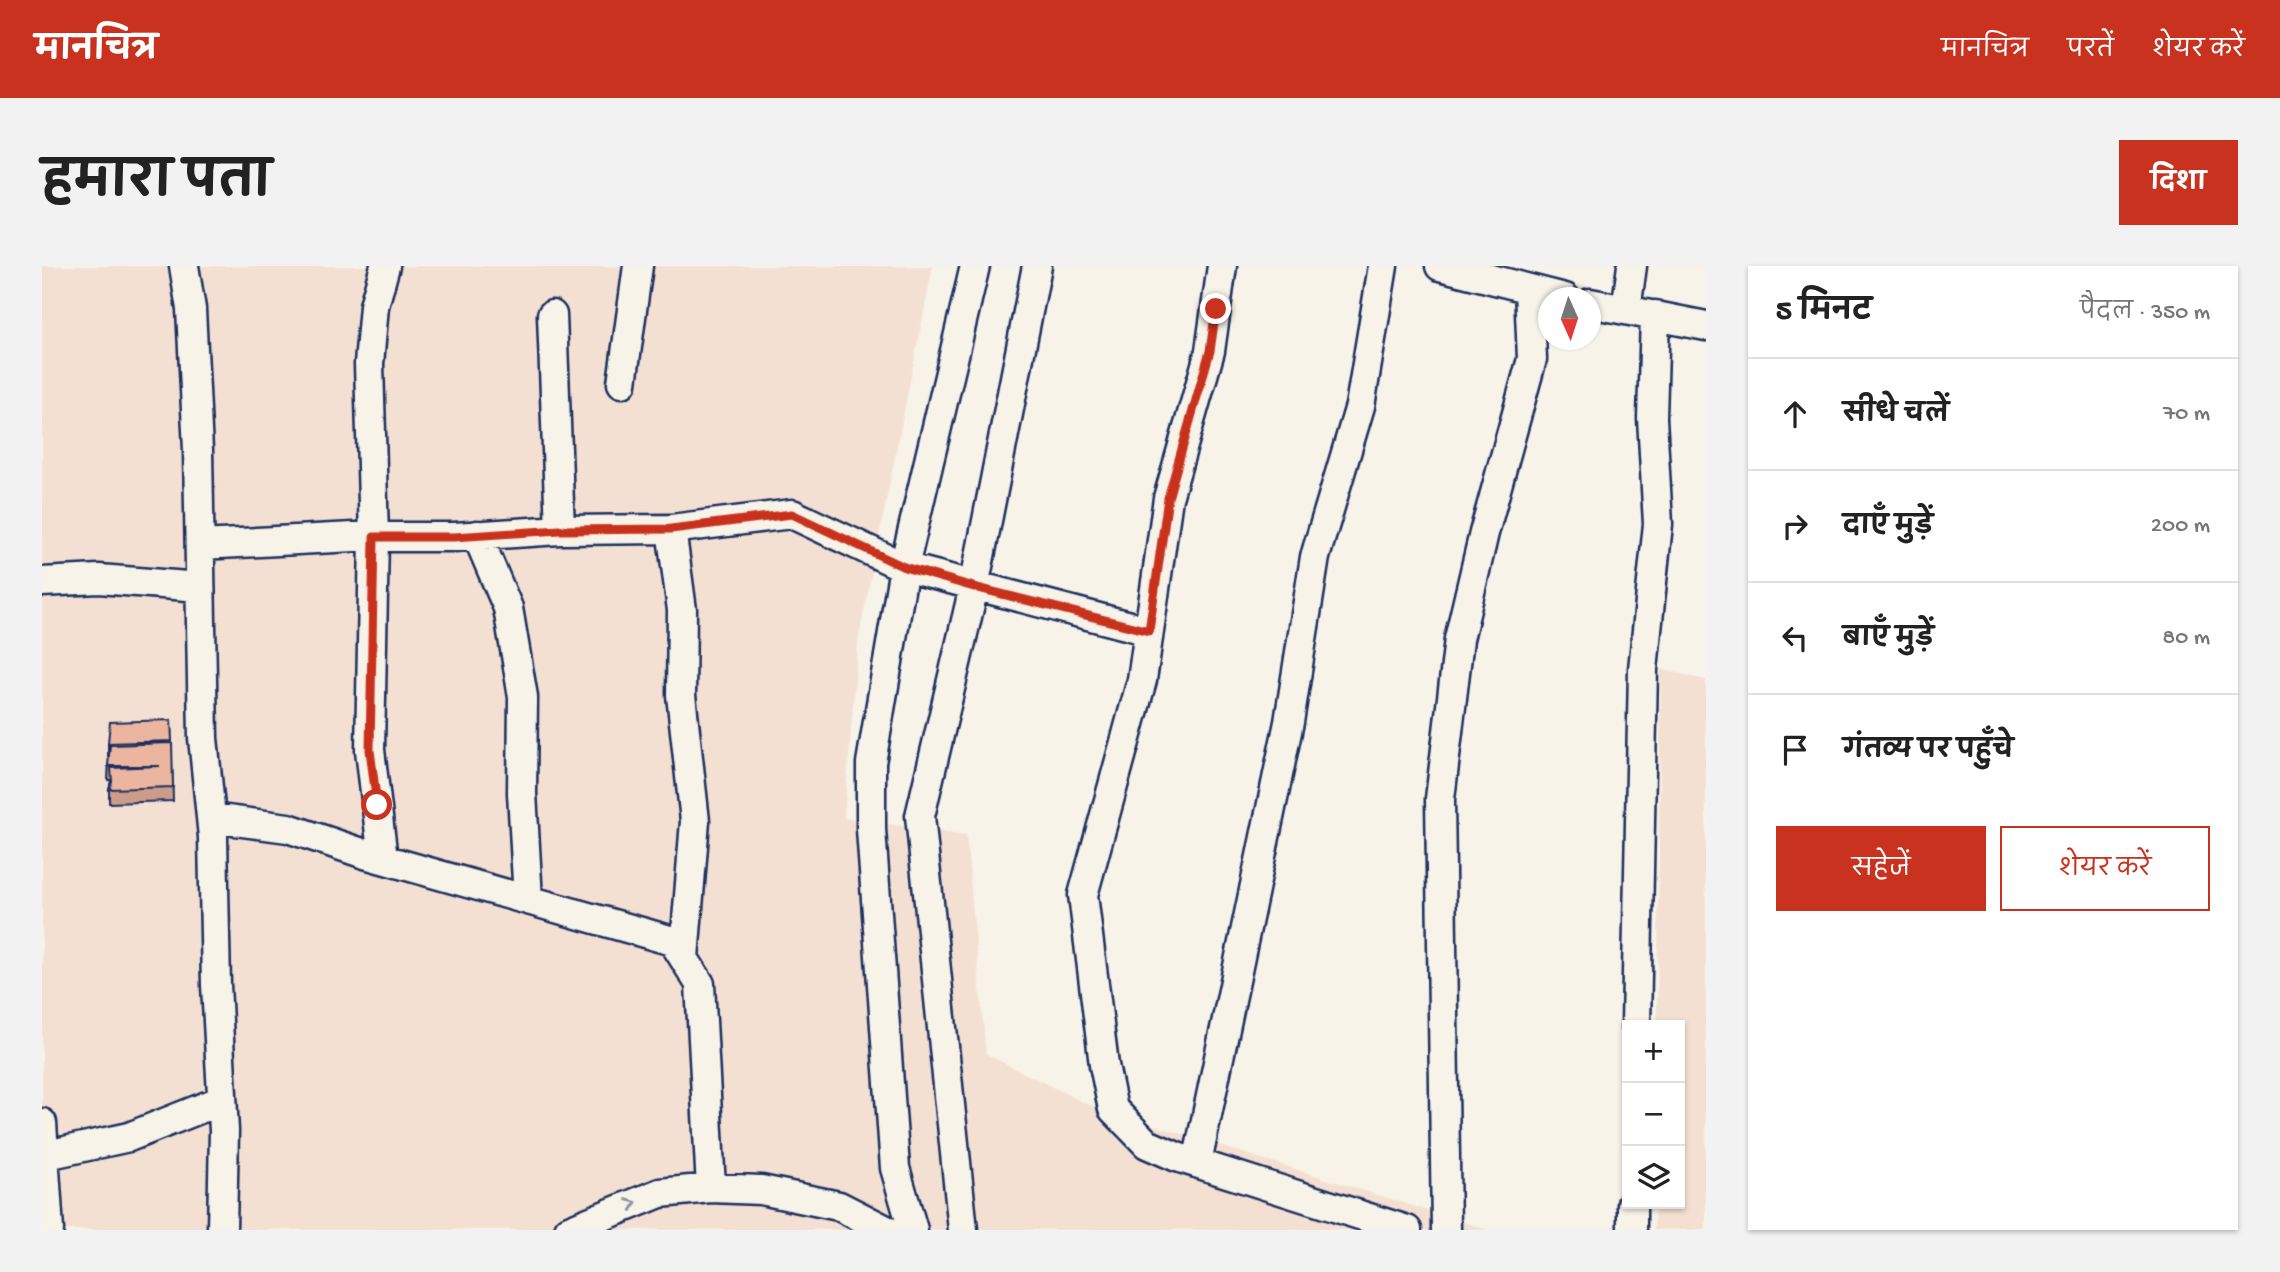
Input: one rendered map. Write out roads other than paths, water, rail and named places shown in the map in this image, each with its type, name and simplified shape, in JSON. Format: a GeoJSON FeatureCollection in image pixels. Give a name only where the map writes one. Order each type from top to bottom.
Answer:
{"type":"FeatureCollection","features":[{"type":"Feature","properties":{"kind":"street"},"geometry":{"type":"LineString","coordinates":[[184,266],[191,309],[198,450],[204,738],[212,818],[222,1101],[222,1230]]}},
{"type":"Feature","properties":{"kind":"street"},"geometry":{"type":"LineString","coordinates":[[383,859],[370,750],[374,537],[369,364],[374,306],[385,266]]}},
{"type":"Feature","properties":{"kind":"street"},"geometry":{"type":"LineString","coordinates":[[622,383],[638,266]]}},
{"type":"Feature","properties":{"kind":"street"},"geometry":{"type":"LineString","coordinates":[[913,1230],[895,1168],[871,829],[872,763],[904,567],[975,266]]}},
{"type":"Feature","properties":{"kind":"street"},"geometry":{"type":"LineString","coordinates":[[963,1230],[920,816],[974,587],[1037,266]]}},
{"type":"Feature","properties":{"kind":"street"},"geometry":{"type":"LineString","coordinates":[[1222,266],[1210,351],[1168,498],[1142,680],[1083,895],[1104,1065],[1113,1109],[1147,1144],[1336,1219],[1407,1230]]}},
{"type":"Feature","properties":{"kind":"street"},"geometry":{"type":"LineString","coordinates":[[1198,1164],[1286,736],[1315,557],[1360,405],[1383,266]]}},
{"type":"Feature","properties":{"kind":"street"},"geometry":{"type":"LineString","coordinates":[[1440,266],[1485,272],[1538,292]]}},
{"type":"Feature","properties":{"kind":"street"},"geometry":{"type":"LineString","coordinates":[[1626,310],[1632,266]]}},
{"type":"Feature","properties":{"kind":"street"},"geometry":{"type":"LineString","coordinates":[[1446,1230],[1440,799],[1459,639],[1484,533],[1532,359],[1529,290]]}},
{"type":"Feature","properties":{"kind":"street"},"geometry":{"type":"LineString","coordinates":[[1601,305],[1706,326]]}},
{"type":"Feature","properties":{"kind":"street"},"geometry":{"type":"LineString","coordinates":[[552,315],[560,530]]}},
{"type":"Feature","properties":{"kind":"street"},"geometry":{"type":"LineString","coordinates":[[1636,1020],[1643,669],[1658,524],[1652,418],[1655,315]]}},
{"type":"Feature","properties":{"kind":"street"},"geometry":{"type":"LineString","coordinates":[[200,545],[374,537],[477,536],[560,530],[671,529],[792,514],[904,567],[1149,631]]}},
{"type":"Feature","properties":{"kind":"street"},"geometry":{"type":"LineString","coordinates":[[671,529],[682,610],[681,695],[695,821],[684,958]]}},
{"type":"Feature","properties":{"kind":"street"},"geometry":{"type":"LineString","coordinates":[[477,536],[508,608],[523,697],[522,793],[527,900]]}},
{"type":"Feature","properties":{"kind":"street"},"geometry":{"type":"LineString","coordinates":[[42,582],[99,579],[200,587]]}},
{"type":"Feature","properties":{"kind":"street"},"geometry":{"type":"LineString","coordinates":[[212,818],[288,828],[383,859],[673,942],[700,984],[711,1188]]}},
{"type":"Feature","properties":{"kind":"street"},"geometry":{"type":"LineString","coordinates":[[43,1155],[129,1137],[222,1101]]}},
{"type":"Feature","properties":{"kind":"street"},"geometry":{"type":"LineString","coordinates":[[42,1123],[49,1230]]}},
{"type":"Feature","properties":{"kind":"street"},"geometry":{"type":"LineString","coordinates":[[569,1230],[660,1193],[711,1188],[761,1190],[839,1206],[886,1230]]}},
{"type":"Feature","properties":{"kind":"street"},"geometry":{"type":"LineString","coordinates":[[1632,1209],[1632,1230]]}}]}
